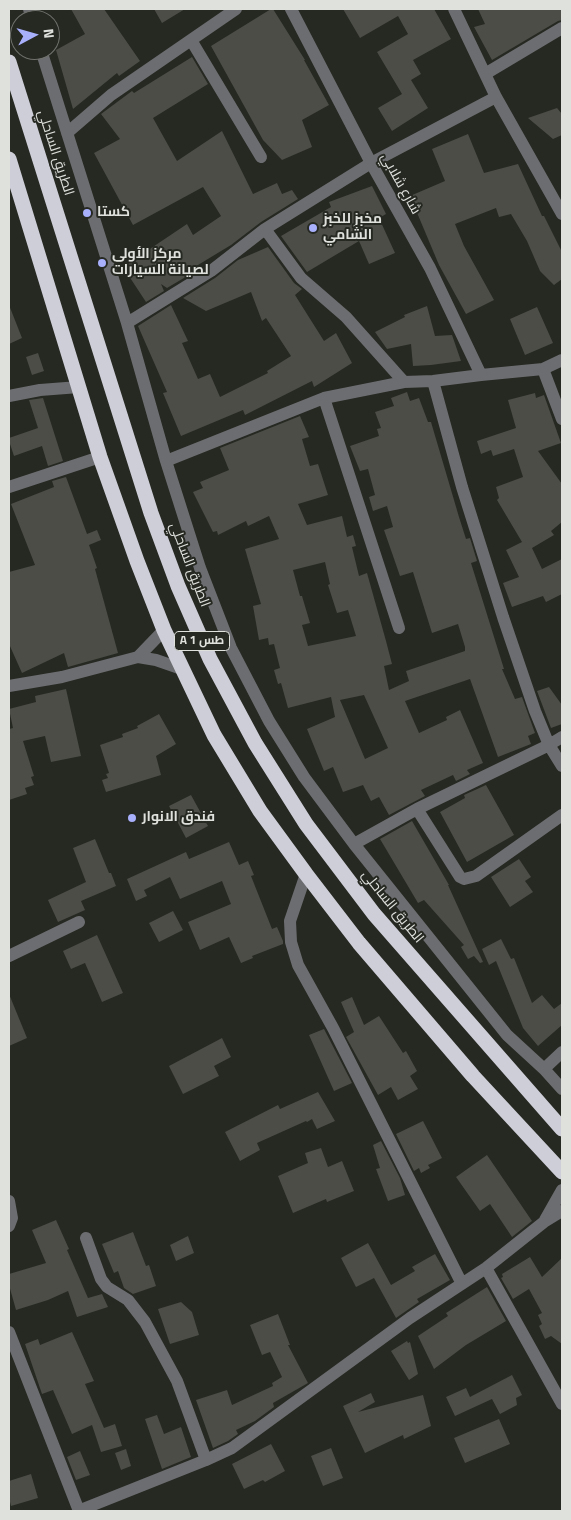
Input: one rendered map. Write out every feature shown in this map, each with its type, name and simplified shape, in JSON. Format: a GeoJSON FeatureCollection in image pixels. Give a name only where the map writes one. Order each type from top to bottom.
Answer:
{"type":"FeatureCollection","features":[{"type":"Feature","properties":{"kind":"highway","name":"الطريق الساحلي"},"geometry":{"type":"LineString","coordinates":[[9,62],[151,513],[178,586],[210,659],[255,743],[306,824],[374,914],[562,1129]]}},
{"type":"Feature","properties":{"kind":"highway","name":"A 1 طس"},"geometry":{"type":"LineString","coordinates":[[9,158],[100,457],[164,630],[214,735],[260,811],[360,943],[473,1076],[562,1172]]}},
{"type":"Feature","properties":{"kind":"street"},"geometry":{"type":"LineString","coordinates":[[66,133],[111,95],[236,9]]}},
{"type":"Feature","properties":{"kind":"street","name":"شارع شلابي"},"geometry":{"type":"LineString","coordinates":[[291,9],[371,163],[430,268],[481,374]]}},
{"type":"Feature","properties":{"kind":"street"},"geometry":{"type":"LineString","coordinates":[[454,9],[496,97],[562,214]]}},
{"type":"Feature","properties":{"kind":"street"},"geometry":{"type":"LineString","coordinates":[[485,74],[562,28]]}},
{"type":"Feature","properties":{"kind":"street"},"geometry":{"type":"LineString","coordinates":[[191,40],[261,157]]}},
{"type":"Feature","properties":{"kind":"street"},"geometry":{"type":"LineString","coordinates":[[44,60],[127,323],[166,461],[200,568],[231,648],[269,721],[304,777],[354,844],[508,1035],[562,1089]]}},
{"type":"Feature","properties":{"kind":"street"},"geometry":{"type":"LineString","coordinates":[[127,323],[211,271],[265,229],[371,163],[496,97]]}},
{"type":"Feature","properties":{"kind":"street"},"geometry":{"type":"LineString","coordinates":[[265,229],[301,278],[346,317],[404,382]]}},
{"type":"Feature","properties":{"kind":"street"},"geometry":{"type":"LineString","coordinates":[[166,461],[324,398],[404,382],[433,381],[481,374],[543,369],[562,360]]}},
{"type":"Feature","properties":{"kind":"street"},"geometry":{"type":"LineString","coordinates":[[543,369],[562,419]]}},
{"type":"Feature","properties":{"kind":"street"},"geometry":{"type":"LineString","coordinates":[[433,381],[462,488],[500,608],[535,711],[549,745],[562,766]]}},
{"type":"Feature","properties":{"kind":"street"},"geometry":{"type":"LineString","coordinates":[[9,396],[40,390],[78,388]]}},
{"type":"Feature","properties":{"kind":"street"},"geometry":{"type":"LineString","coordinates":[[324,398],[399,628]]}},
{"type":"Feature","properties":{"kind":"street"},"geometry":{"type":"LineString","coordinates":[[9,487],[100,457]]}},
{"type":"Feature","properties":{"kind":"street"},"geometry":{"type":"LineString","coordinates":[[138,657],[164,630]]}},
{"type":"Feature","properties":{"kind":"street"},"geometry":{"type":"LineString","coordinates":[[9,686],[62,676],[138,657],[156,660],[182,669]]}},
{"type":"Feature","properties":{"kind":"street"},"geometry":{"type":"LineString","coordinates":[[354,844],[417,809],[562,737]]}},
{"type":"Feature","properties":{"kind":"street"},"geometry":{"type":"LineString","coordinates":[[417,809],[460,877],[464,879],[476,876],[562,815]]}},
{"type":"Feature","properties":{"kind":"street"},"geometry":{"type":"LineString","coordinates":[[306,874],[290,921],[291,942],[298,965],[333,1028],[371,1107],[462,1284]]}},
{"type":"Feature","properties":{"kind":"street"},"geometry":{"type":"LineString","coordinates":[[9,956],[79,922]]}},
{"type":"Feature","properties":{"kind":"street"},"geometry":{"type":"LineString","coordinates":[[544,1069],[562,1052]]}},
{"type":"Feature","properties":{"kind":"street"},"geometry":{"type":"LineString","coordinates":[[544,1222],[562,1190]]}},
{"type":"Feature","properties":{"kind":"street"},"geometry":{"type":"LineString","coordinates":[[9,1201],[12,1218],[9,1226]]}},
{"type":"Feature","properties":{"kind":"street"},"geometry":{"type":"LineString","coordinates":[[9,1332],[79,1511],[232,1448],[410,1318],[486,1268],[544,1222],[562,1211]]}},
{"type":"Feature","properties":{"kind":"street"},"geometry":{"type":"LineString","coordinates":[[86,1238],[101,1279],[107,1287],[128,1300],[149,1331],[177,1381],[206,1460]]}},
{"type":"Feature","properties":{"kind":"street"},"geometry":{"type":"LineString","coordinates":[[486,1268],[562,1404]]}},
{"type":"Feature","properties":{"kind":"building"},"geometry":{"type":"Polygon","coordinates":[[[71,9],[104,9],[140,61],[119,76],[117,73],[73,109],[59,60],[60,48],[85,34],[71,9]]]}},
{"type":"Feature","properties":{"kind":"building"},"geometry":{"type":"Polygon","coordinates":[[[154,9],[185,9],[162,23],[154,9]]]}},
{"type":"Feature","properties":{"kind":"building"},"geometry":{"type":"Polygon","coordinates":[[[273,9],[305,60],[329,105],[302,120],[312,147],[282,160],[263,140],[211,46],[273,9]]]}},
{"type":"Feature","properties":{"kind":"building"},"geometry":{"type":"Polygon","coordinates":[[[343,9],[434,9],[451,39],[413,60],[421,74],[411,80],[428,108],[392,131],[378,108],[402,94],[377,52],[408,34],[398,16],[360,38],[343,9]]]}},
{"type":"Feature","properties":{"kind":"building"},"geometry":{"type":"Polygon","coordinates":[[[478,9],[562,9],[562,20],[492,60],[474,27],[485,24],[478,9]]]}},
{"type":"Feature","properties":{"kind":"building"},"geometry":{"type":"Polygon","coordinates":[[[192,57],[208,84],[153,118],[177,161],[222,131],[253,194],[277,183],[282,194],[292,190],[298,199],[261,222],[231,245],[193,268],[194,272],[167,288],[161,284],[164,291],[146,302],[123,267],[187,224],[193,235],[221,216],[203,187],[133,225],[94,153],[120,139],[101,114],[132,91],[134,93],[192,57]]]}},
{"type":"Feature","properties":{"kind":"building"},"geometry":{"type":"Polygon","coordinates":[[[557,108],[562,114],[562,135],[553,139],[528,118],[557,108]]]}},
{"type":"Feature","properties":{"kind":"building"},"geometry":{"type":"Polygon","coordinates":[[[468,134],[484,173],[518,164],[542,216],[544,216],[562,252],[562,279],[554,285],[540,271],[527,241],[511,214],[499,217],[496,208],[455,224],[464,246],[494,300],[466,314],[439,265],[410,196],[445,181],[432,149],[468,134]]]}},
{"type":"Feature","properties":{"kind":"building"},"geometry":{"type":"Polygon","coordinates":[[[372,186],[386,214],[379,218],[395,253],[369,264],[359,241],[307,272],[281,236],[331,207],[329,202],[372,186]]]}},
{"type":"Feature","properties":{"kind":"building"},"geometry":{"type":"Polygon","coordinates":[[[268,247],[294,283],[302,289],[295,295],[324,341],[336,333],[352,363],[314,387],[312,381],[245,415],[243,410],[181,436],[163,393],[167,392],[138,326],[171,305],[188,341],[182,343],[198,379],[210,374],[220,397],[268,373],[267,371],[291,356],[266,318],[262,321],[251,292],[206,311],[183,298],[215,278],[238,260],[268,247]]]}},
{"type":"Feature","properties":{"kind":"building"},"geometry":{"type":"Polygon","coordinates":[[[9,305],[22,338],[9,344],[9,305]]]}},
{"type":"Feature","properties":{"kind":"building"},"geometry":{"type":"Polygon","coordinates":[[[427,306],[435,336],[452,335],[461,361],[413,366],[411,344],[387,349],[375,332],[405,317],[404,315],[427,306]]]}},
{"type":"Feature","properties":{"kind":"building"},"geometry":{"type":"Polygon","coordinates":[[[537,307],[553,343],[525,355],[510,319],[537,307]]]}},
{"type":"Feature","properties":{"kind":"building"},"geometry":{"type":"Polygon","coordinates":[[[38,353],[44,371],[32,375],[26,357],[38,353]]]}},
{"type":"Feature","properties":{"kind":"building"},"geometry":{"type":"Polygon","coordinates":[[[407,392],[410,401],[419,398],[428,422],[431,422],[466,539],[470,538],[477,561],[471,563],[504,669],[502,669],[515,699],[522,697],[535,733],[528,736],[531,744],[498,757],[470,679],[405,701],[419,733],[447,720],[446,717],[460,710],[483,763],[467,770],[470,774],[456,781],[453,775],[421,790],[425,796],[389,815],[379,797],[371,801],[363,785],[343,792],[333,767],[324,771],[307,729],[335,717],[331,697],[288,708],[281,683],[278,684],[274,670],[280,668],[274,644],[269,645],[268,638],[259,640],[253,606],[261,604],[245,549],[279,539],[269,516],[248,526],[246,521],[218,535],[217,531],[213,532],[193,492],[203,488],[200,482],[229,470],[220,448],[300,416],[309,437],[302,439],[310,466],[318,464],[328,495],[298,504],[307,525],[342,516],[347,537],[353,535],[356,546],[352,547],[359,576],[367,573],[386,641],[392,664],[384,666],[389,690],[409,681],[406,671],[465,651],[465,647],[458,624],[432,633],[413,572],[400,576],[384,530],[393,527],[387,506],[373,511],[369,497],[375,495],[368,469],[360,471],[350,446],[379,436],[377,429],[381,428],[375,412],[394,406],[391,398],[407,392]],[[325,562],[293,570],[310,623],[302,625],[308,646],[356,636],[348,610],[337,613],[328,585],[330,584],[325,562]],[[364,695],[340,700],[365,759],[388,748],[364,695]]]}},
{"type":"Feature","properties":{"kind":"building"},"geometry":{"type":"Polygon","coordinates":[[[535,393],[536,398],[544,395],[561,443],[538,451],[562,484],[562,522],[551,531],[554,535],[532,548],[542,569],[562,559],[562,594],[546,602],[543,596],[512,607],[503,583],[519,577],[506,550],[522,542],[497,500],[499,498],[496,487],[523,477],[514,449],[493,456],[491,450],[481,454],[477,441],[516,428],[508,400],[535,393]]]}},
{"type":"Feature","properties":{"kind":"building"},"geometry":{"type":"Polygon","coordinates":[[[43,398],[63,461],[48,466],[42,446],[14,456],[9,441],[9,438],[38,428],[29,400],[43,398]]]}},
{"type":"Feature","properties":{"kind":"building"},"geometry":{"type":"Polygon","coordinates":[[[66,477],[87,534],[97,530],[101,540],[89,545],[97,568],[95,569],[118,653],[68,667],[64,653],[22,673],[9,644],[9,572],[35,565],[11,504],[54,487],[52,481],[66,477]]]}},
{"type":"Feature","properties":{"kind":"building"},"geometry":{"type":"Polygon","coordinates":[[[549,687],[562,705],[562,724],[551,728],[537,691],[549,687]]]}},
{"type":"Feature","properties":{"kind":"building"},"geometry":{"type":"Polygon","coordinates":[[[66,689],[81,756],[51,762],[45,736],[23,741],[34,776],[31,777],[34,785],[25,788],[27,794],[9,800],[9,729],[13,728],[9,709],[36,702],[35,696],[66,689]]]}},
{"type":"Feature","properties":{"kind":"building"},"geometry":{"type":"Polygon","coordinates":[[[159,714],[176,744],[156,756],[161,775],[106,792],[102,780],[108,778],[106,774],[109,773],[100,745],[123,737],[122,734],[138,728],[137,726],[159,714]]]}},
{"type":"Feature","properties":{"kind":"building"},"geometry":{"type":"Polygon","coordinates":[[[486,785],[514,835],[467,862],[440,812],[465,798],[464,795],[486,785]]]}},
{"type":"Feature","properties":{"kind":"building"},"geometry":{"type":"Polygon","coordinates":[[[191,795],[208,826],[186,838],[169,806],[191,795]]]}},
{"type":"Feature","properties":{"kind":"building"},"geometry":{"type":"Polygon","coordinates":[[[412,821],[449,885],[483,962],[480,963],[474,956],[468,959],[461,947],[464,945],[424,900],[418,903],[380,839],[412,821]]]}},
{"type":"Feature","properties":{"kind":"building"},"geometry":{"type":"Polygon","coordinates":[[[95,839],[116,886],[81,901],[85,910],[58,922],[48,900],[86,882],[73,848],[95,839]]]}},
{"type":"Feature","properties":{"kind":"building"},"geometry":{"type":"Polygon","coordinates":[[[229,842],[239,865],[248,861],[254,875],[251,876],[272,929],[277,927],[283,941],[283,944],[252,956],[253,958],[241,963],[229,937],[200,950],[188,922],[231,904],[222,881],[180,899],[170,877],[144,890],[147,896],[136,901],[127,879],[186,852],[189,859],[229,842]]]}},
{"type":"Feature","properties":{"kind":"building"},"geometry":{"type":"Polygon","coordinates":[[[519,859],[531,877],[525,881],[533,892],[510,907],[491,877],[519,859]]]}},
{"type":"Feature","properties":{"kind":"building"},"geometry":{"type":"Polygon","coordinates":[[[173,911],[183,930],[159,942],[149,923],[173,911]]]}},
{"type":"Feature","properties":{"kind":"building"},"geometry":{"type":"Polygon","coordinates":[[[97,935],[123,993],[102,1002],[85,963],[71,969],[63,951],[97,935]]]}},
{"type":"Feature","properties":{"kind":"building"},"geometry":{"type":"Polygon","coordinates":[[[501,939],[511,959],[514,958],[532,1003],[542,995],[554,1009],[562,1003],[562,1025],[538,1046],[523,1028],[496,961],[489,965],[482,949],[501,939]]]}},
{"type":"Feature","properties":{"kind":"building"},"geometry":{"type":"Polygon","coordinates":[[[9,994],[27,1038],[9,1046],[9,994]]]}},
{"type":"Feature","properties":{"kind":"building"},"geometry":{"type":"Polygon","coordinates":[[[352,997],[364,1025],[379,1016],[403,1053],[406,1051],[417,1071],[410,1076],[418,1089],[398,1100],[391,1087],[378,1095],[346,1037],[354,1032],[341,1002],[352,997]]]}},
{"type":"Feature","properties":{"kind":"building"},"geometry":{"type":"Polygon","coordinates":[[[324,1029],[352,1083],[334,1091],[309,1035],[324,1029]]]}},
{"type":"Feature","properties":{"kind":"building"},"geometry":{"type":"Polygon","coordinates":[[[222,1038],[231,1057],[214,1066],[219,1076],[183,1094],[169,1066],[222,1038]]]}},
{"type":"Feature","properties":{"kind":"building"},"geometry":{"type":"Polygon","coordinates":[[[318,1092],[335,1121],[317,1129],[312,1119],[306,1121],[257,1143],[260,1150],[240,1161],[225,1132],[278,1105],[280,1109],[318,1092]]]}},
{"type":"Feature","properties":{"kind":"building"},"geometry":{"type":"Polygon","coordinates":[[[423,1121],[442,1158],[428,1165],[430,1168],[421,1173],[419,1168],[414,1171],[396,1134],[423,1121]]]}},
{"type":"Feature","properties":{"kind":"building"},"geometry":{"type":"Polygon","coordinates":[[[381,1141],[400,1178],[405,1195],[388,1201],[376,1169],[380,1168],[373,1145],[381,1141]]]}},
{"type":"Feature","properties":{"kind":"building"},"geometry":{"type":"Polygon","coordinates":[[[321,1148],[328,1167],[342,1161],[354,1191],[327,1202],[326,1199],[293,1213],[278,1176],[308,1163],[305,1153],[321,1148]]]}},
{"type":"Feature","properties":{"kind":"building"},"geometry":{"type":"Polygon","coordinates":[[[487,1155],[532,1221],[512,1237],[490,1204],[480,1211],[456,1177],[487,1155]]]}},
{"type":"Feature","properties":{"kind":"building"},"geometry":{"type":"Polygon","coordinates":[[[56,1220],[88,1298],[102,1294],[108,1307],[77,1317],[68,1291],[48,1300],[16,1310],[9,1285],[9,1274],[46,1263],[32,1230],[56,1220]]]}},
{"type":"Feature","properties":{"kind":"building"},"geometry":{"type":"Polygon","coordinates":[[[133,1232],[146,1266],[149,1265],[156,1286],[133,1294],[124,1288],[118,1271],[114,1273],[102,1244],[133,1232]]]}},
{"type":"Feature","properties":{"kind":"building"},"geometry":{"type":"Polygon","coordinates":[[[188,1236],[194,1253],[176,1261],[170,1245],[188,1236]]]}},
{"type":"Feature","properties":{"kind":"building"},"geometry":{"type":"Polygon","coordinates":[[[368,1243],[391,1285],[415,1271],[412,1267],[435,1254],[450,1280],[417,1299],[419,1302],[396,1318],[374,1278],[356,1287],[341,1258],[368,1243]]]}},
{"type":"Feature","properties":{"kind":"building"},"geometry":{"type":"Polygon","coordinates":[[[530,1257],[542,1277],[562,1258],[562,1344],[551,1336],[545,1339],[539,1326],[542,1324],[538,1315],[542,1313],[529,1289],[513,1299],[501,1278],[503,1277],[502,1274],[530,1257]]]}},
{"type":"Feature","properties":{"kind":"building"},"geometry":{"type":"Polygon","coordinates":[[[487,1287],[506,1321],[466,1345],[434,1369],[418,1336],[448,1316],[446,1313],[487,1287]]]}},
{"type":"Feature","properties":{"kind":"building"},"geometry":{"type":"Polygon","coordinates":[[[181,1302],[192,1312],[199,1335],[170,1344],[158,1309],[181,1302]]]}},
{"type":"Feature","properties":{"kind":"building"},"geometry":{"type":"Polygon","coordinates":[[[278,1314],[290,1345],[288,1345],[308,1383],[273,1403],[274,1407],[255,1421],[236,1430],[238,1434],[213,1448],[196,1400],[227,1390],[232,1405],[273,1386],[272,1383],[282,1377],[270,1352],[262,1355],[250,1325],[278,1314]]]}},
{"type":"Feature","properties":{"kind":"building"},"geometry":{"type":"Polygon","coordinates":[[[72,1332],[94,1381],[85,1384],[104,1428],[115,1424],[122,1446],[101,1452],[92,1425],[72,1434],[53,1390],[42,1394],[25,1344],[38,1339],[40,1345],[72,1332]]]}},
{"type":"Feature","properties":{"kind":"building"},"geometry":{"type":"Polygon","coordinates":[[[407,1341],[408,1343],[410,1342],[418,1374],[409,1380],[391,1351],[407,1341]]]}},
{"type":"Feature","properties":{"kind":"building"},"geometry":{"type":"Polygon","coordinates":[[[512,1375],[522,1395],[516,1398],[517,1405],[500,1414],[492,1399],[455,1416],[446,1397],[466,1388],[470,1397],[512,1375]]]}},
{"type":"Feature","properties":{"kind":"building"},"geometry":{"type":"Polygon","coordinates":[[[371,1393],[375,1402],[358,1412],[423,1395],[431,1426],[404,1439],[403,1435],[365,1453],[343,1406],[371,1393]]]}},
{"type":"Feature","properties":{"kind":"building"},"geometry":{"type":"Polygon","coordinates":[[[157,1415],[164,1434],[181,1427],[191,1457],[162,1469],[145,1419],[157,1415]]]}},
{"type":"Feature","properties":{"kind":"building"},"geometry":{"type":"Polygon","coordinates":[[[499,1419],[510,1444],[465,1463],[454,1438],[499,1419]]]}},
{"type":"Feature","properties":{"kind":"building"},"geometry":{"type":"Polygon","coordinates":[[[271,1444],[285,1471],[265,1482],[263,1480],[244,1489],[232,1464],[271,1444]]]}},
{"type":"Feature","properties":{"kind":"building"},"geometry":{"type":"Polygon","coordinates":[[[331,1448],[343,1478],[323,1486],[311,1456],[331,1448]]]}},
{"type":"Feature","properties":{"kind":"building"},"geometry":{"type":"Polygon","coordinates":[[[126,1449],[131,1466],[121,1470],[115,1453],[126,1449]]]}},
{"type":"Feature","properties":{"kind":"building"},"geometry":{"type":"Polygon","coordinates":[[[80,1451],[90,1475],[76,1480],[67,1457],[80,1451]]]}},
{"type":"Feature","properties":{"kind":"building"},"geometry":{"type":"Polygon","coordinates":[[[31,1474],[38,1498],[11,1506],[9,1481],[31,1474]]]}},
{"type":"Feature","properties":{"kind":"place","name":"كستا"},"geometry":{"type":"Point","coordinates":[87,213]}},
{"type":"Feature","properties":{"kind":"place","name":"مخبز للخبز الشامي"},"geometry":{"type":"Point","coordinates":[313,228]}},
{"type":"Feature","properties":{"kind":"place","name":"مركز الأولى لصيانة السيارات"},"geometry":{"type":"Point","coordinates":[102,263]}},
{"type":"Feature","properties":{"kind":"place","name":"فندق الانوار"},"geometry":{"type":"Point","coordinates":[132,818]}}]}
